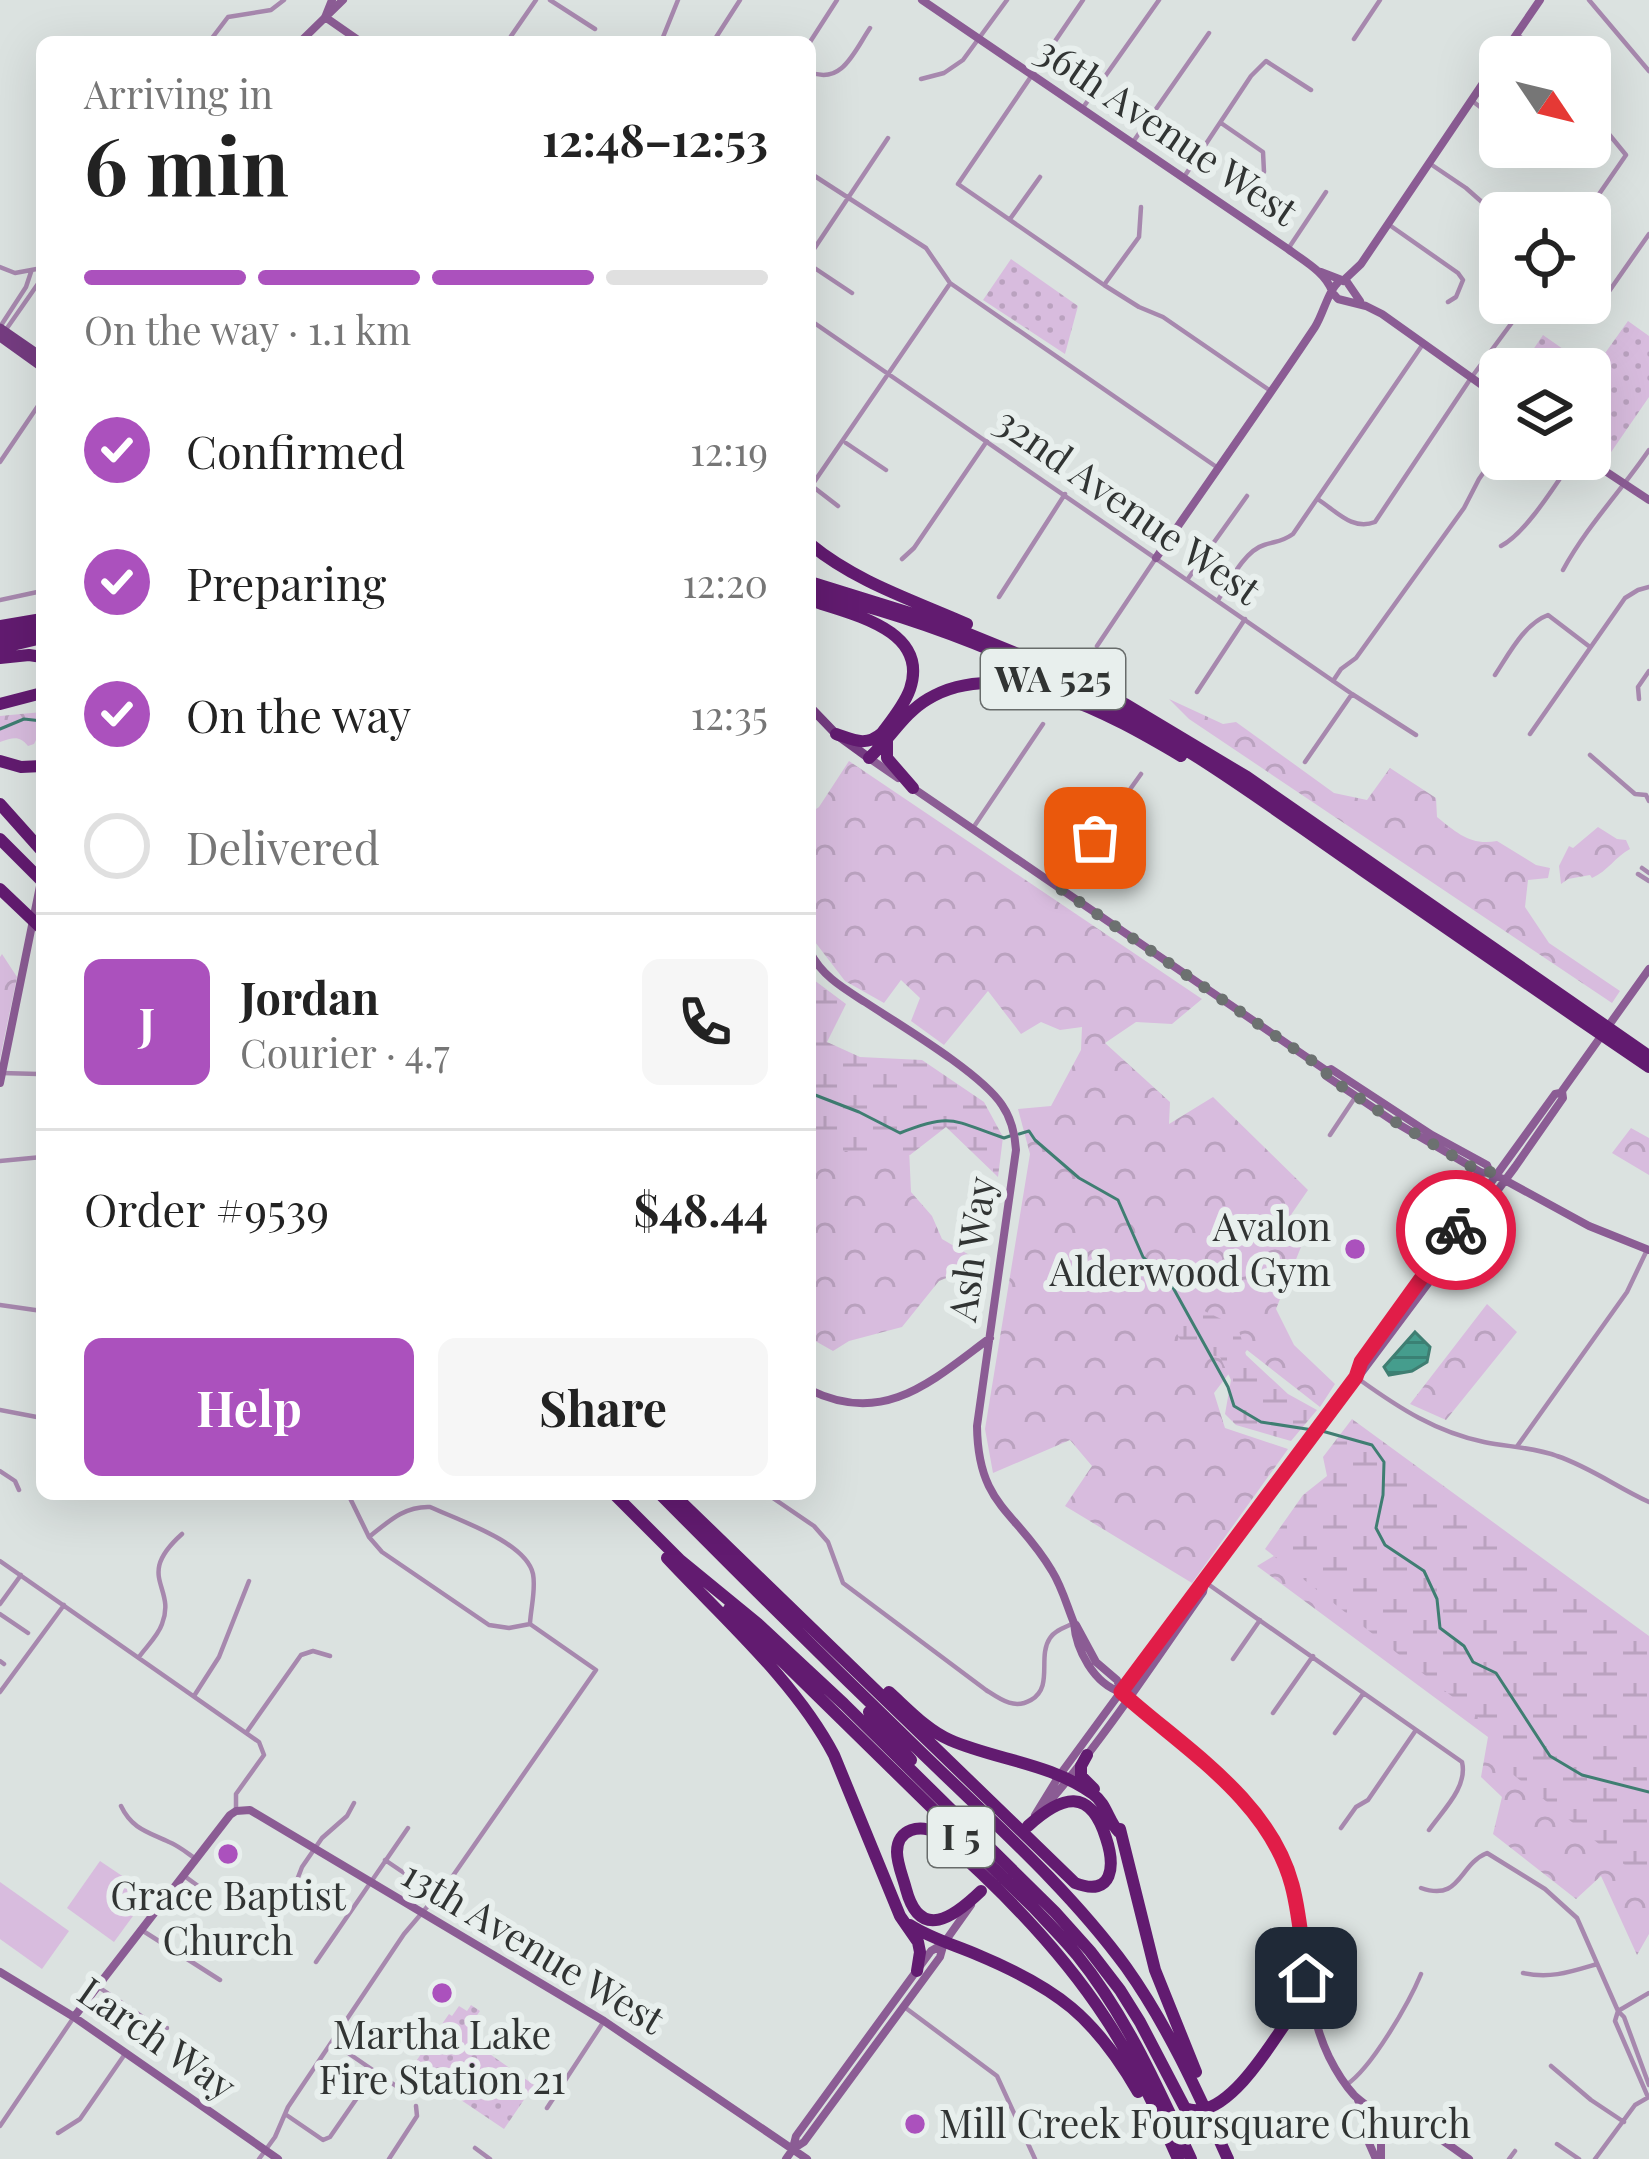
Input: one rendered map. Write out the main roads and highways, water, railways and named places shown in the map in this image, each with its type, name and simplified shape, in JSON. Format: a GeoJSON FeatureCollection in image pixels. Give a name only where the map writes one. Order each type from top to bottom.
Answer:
{"type":"FeatureCollection","features":[{"type":"Feature","properties":{"kind":"highway"},"geometry":{"type":"LineString","coordinates":[[816,548],[872,584],[1068,670],[1073,679]]}},
{"type":"Feature","properties":{"kind":"highway","name":"WA 525"},"geometry":{"type":"LineString","coordinates":[[816,584],[960,630],[1142,714],[1247,777],[1649,1056]]}},
{"type":"Feature","properties":{"kind":"highway","name":"WA 525"},"geometry":{"type":"LineString","coordinates":[[816,597],[871,609],[1029,667],[1172,741],[1649,1067]]}},
{"type":"Feature","properties":{"kind":"highway"},"geometry":{"type":"LineString","coordinates":[[816,598],[896,635],[912,665],[910,688],[869,758]]}},
{"type":"Feature","properties":{"kind":"highway"},"geometry":{"type":"LineString","coordinates":[[0,626],[36,623]]}},
{"type":"Feature","properties":{"kind":"highway"},"geometry":{"type":"LineString","coordinates":[[0,638],[36,625]]}},
{"type":"Feature","properties":{"kind":"highway"},"geometry":{"type":"LineString","coordinates":[[0,648],[36,639]]}},
{"type":"Feature","properties":{"kind":"highway"},"geometry":{"type":"LineString","coordinates":[[0,658],[36,656]]}},
{"type":"Feature","properties":{"kind":"highway"},"geometry":{"type":"LineString","coordinates":[[836,734],[868,742],[885,736],[942,691],[976,682],[1016,684],[1134,730],[1275,811]]}},
{"type":"Feature","properties":{"kind":"highway"},"geometry":{"type":"LineString","coordinates":[[0,704],[36,695]]}},
{"type":"Feature","properties":{"kind":"highway"},"geometry":{"type":"LineString","coordinates":[[885,736],[887,758],[913,788]]}},
{"type":"Feature","properties":{"kind":"highway"},"geometry":{"type":"LineString","coordinates":[[0,761],[36,766]]}},
{"type":"Feature","properties":{"kind":"highway"},"geometry":{"type":"LineString","coordinates":[[0,804],[36,843]]}},
{"type":"Feature","properties":{"kind":"highway"},"geometry":{"type":"LineString","coordinates":[[0,839],[36,872]]}},
{"type":"Feature","properties":{"kind":"highway"},"geometry":{"type":"LineString","coordinates":[[0,889],[36,923]]}},
{"type":"Feature","properties":{"kind":"highway"},"geometry":{"type":"LineString","coordinates":[[617,1500],[810,1715],[834,1756],[900,1916],[918,1942],[917,1971]]}},
{"type":"Feature","properties":{"kind":"highway","name":"I 5"},"geometry":{"type":"LineString","coordinates":[[618,1500],[1078,1956],[1149,2067],[1191,2159]]}},
{"type":"Feature","properties":{"kind":"highway","name":"I 5"},"geometry":{"type":"LineString","coordinates":[[666,1500],[1104,1938],[1154,2010],[1228,2159]]}},
{"type":"Feature","properties":{"kind":"highway"},"geometry":{"type":"LineString","coordinates":[[679,1500],[1075,1883],[1092,1887],[1109,1876],[1112,1856],[1100,1820],[1089,1806],[1072,1801],[1059,1804],[1028,1826]]}},
{"type":"Feature","properties":{"kind":"highway"},"geometry":{"type":"LineString","coordinates":[[675,1556],[844,1704],[1055,1912],[1120,1990],[1185,2108],[1193,2112],[1206,2108],[1231,2092],[1250,2074],[1285,2024]]}},
{"type":"Feature","properties":{"kind":"highway"},"geometry":{"type":"LineString","coordinates":[[777,1592],[941,1736],[1064,1778],[1095,1796],[1119,1832]]}},
{"type":"Feature","properties":{"kind":"highway"},"geometry":{"type":"LineString","coordinates":[[798,1634],[924,1774],[1088,1940],[1129,1995],[1188,2103],[1206,2108]]}},
{"type":"Feature","properties":{"kind":"highway"},"geometry":{"type":"LineString","coordinates":[[1087,1755],[1081,1776],[1107,1798],[1115,1812],[1150,1954],[1221,2144]]}},
{"type":"Feature","properties":{"kind":"highway"},"geometry":{"type":"LineString","coordinates":[[981,1891],[950,1917],[935,1921],[920,1916],[910,1902],[898,1858],[901,1839],[918,1827],[938,1833],[1070,1970],[1136,2069],[1177,2159]]}},
{"type":"Feature","properties":{"kind":"highway"},"geometry":{"type":"LineString","coordinates":[[900,1916],[911,1927],[944,1943],[1024,1975],[1080,2013],[1124,2067],[1177,2159]]}},
{"type":"Feature","properties":{"kind":"main road"},"geometry":{"type":"LineString","coordinates":[[325,16],[332,0]]}},
{"type":"Feature","properties":{"kind":"main road"},"geometry":{"type":"LineString","coordinates":[[306,36],[343,0]]}},
{"type":"Feature","properties":{"kind":"main road","name":"36th Avenue West"},"geometry":{"type":"LineString","coordinates":[[922,0],[1288,249],[1318,272],[1332,291]]}},
{"type":"Feature","properties":{"kind":"main road"},"geometry":{"type":"LineString","coordinates":[[1516,36],[1540,0]]}},
{"type":"Feature","properties":{"kind":"main road"},"geometry":{"type":"LineString","coordinates":[[325,16],[353,36]]}},
{"type":"Feature","properties":{"kind":"main road"},"geometry":{"type":"LineString","coordinates":[[1156,558],[1322,316],[1333,285],[1360,264],[1479,90]]}},
{"type":"Feature","properties":{"kind":"main road"},"geometry":{"type":"LineString","coordinates":[[1322,316],[1350,296],[1360,264]]}},
{"type":"Feature","properties":{"kind":"main road","name":"36th Avenue West"},"geometry":{"type":"LineString","coordinates":[[1318,272],[1342,280]]}},
{"type":"Feature","properties":{"kind":"main road"},"geometry":{"type":"LineString","coordinates":[[1342,280],[1366,305],[1479,383]]}},
{"type":"Feature","properties":{"kind":"main road"},"geometry":{"type":"LineString","coordinates":[[1332,291],[1335,298],[1366,305]]}},
{"type":"Feature","properties":{"kind":"main road"},"geometry":{"type":"LineString","coordinates":[[1,331],[36,353]]}},
{"type":"Feature","properties":{"kind":"main road"},"geometry":{"type":"LineString","coordinates":[[1,331],[36,362]]}},
{"type":"Feature","properties":{"kind":"main road"},"geometry":{"type":"LineString","coordinates":[[1611,475],[1649,500]]}},
{"type":"Feature","properties":{"kind":"main road"},"geometry":{"type":"LineString","coordinates":[[816,713],[869,758],[1327,1071],[1331,1069],[1497,1176],[1589,1226],[1648,1250]]}},
{"type":"Feature","properties":{"kind":"main road"},"geometry":{"type":"LineString","coordinates":[[1,1076],[36,908]]}},
{"type":"Feature","properties":{"kind":"main road","name":"Ash Way"},"geometry":{"type":"LineString","coordinates":[[816,964],[829,979],[918,1037],[1001,1102],[1016,1150],[976,1426],[981,1470],[996,1501],[1052,1570],[1096,1662],[1117,1680],[1125,1695],[1246,1803],[1274,1842],[1292,1885],[1314,2021],[1346,2085],[1382,2120]]}},
{"type":"Feature","properties":{"kind":"main road"},"geometry":{"type":"LineString","coordinates":[[1064,1778],[1087,1755],[1197,1588],[1367,1367],[1497,1176],[1563,1098],[1561,1093],[1649,969]]}},
{"type":"Feature","properties":{"kind":"main road"},"geometry":{"type":"LineString","coordinates":[[1327,1071],[1326,1076],[1446,1152],[1482,1173],[1497,1176]]}},
{"type":"Feature","properties":{"kind":"main road"},"geometry":{"type":"LineString","coordinates":[[816,1392],[856,1402],[896,1399],[920,1390],[990,1338]]}},
{"type":"Feature","properties":{"kind":"main road"},"geometry":{"type":"LineString","coordinates":[[793,2149],[804,2142],[940,1957],[944,1943],[1125,1695]]}},
{"type":"Feature","properties":{"kind":"main road","name":"13th Avenue West"},"geometry":{"type":"LineString","coordinates":[[74,2017],[230,1815],[250,1810],[604,2021],[808,2159]]}},
{"type":"Feature","properties":{"kind":"main road"},"geometry":{"type":"LineString","coordinates":[[786,2159],[796,2136],[931,1951],[944,1943]]}},
{"type":"Feature","properties":{"kind":"main road","name":"Larch Way"},"geometry":{"type":"LineString","coordinates":[[0,1972],[74,2017],[262,2155],[278,2159]]}},
{"type":"Feature","properties":{"kind":"main road","name":"Ash Way"},"geometry":{"type":"LineString","coordinates":[[1357,2098],[1378,2159]]}},
{"type":"Feature","properties":{"kind":"main road"},"geometry":{"type":"LineString","coordinates":[[1410,2123],[1374,2141],[1366,2132],[1371,2119],[1410,2123],[1425,2128],[1468,2159]]}},
{"type":"Feature","properties":{"kind":"main road"},"geometry":{"type":"LineString","coordinates":[[1382,2120],[1388,2128],[1384,2138]]}},
{"type":"Feature","properties":{"kind":"main road","name":"Ash Way"},"geometry":{"type":"LineString","coordinates":[[1378,2159],[1384,2138]]}},
{"type":"Feature","properties":{"kind":"waterway"},"geometry":{"type":"LineString","coordinates":[[0,729],[24,719],[36,720]]}},
{"type":"Feature","properties":{"kind":"waterway"},"geometry":{"type":"LineString","coordinates":[[816,1095],[900,1133],[943,1121],[1010,1136]]}},
{"type":"Feature","properties":{"kind":"waterway"},"geometry":{"type":"LineString","coordinates":[[1019,1134],[1029,1131],[1079,1178],[1118,1200],[1143,1257],[1171,1284],[1234,1406],[1261,1422],[1313,1430]]}},
{"type":"Feature","properties":{"kind":"waterway"},"geometry":{"type":"LineString","coordinates":[[1322,1431],[1372,1445],[1384,1462],[1376,1528],[1385,1545],[1424,1571],[1437,1599],[1440,1628],[1464,1646],[1473,1662],[1496,1673],[1550,1756],[1582,1775],[1649,1792]]}},
{"type":"Feature","properties":{"kind":"place","name":"Avalon Alderwood Gym"},"geometry":{"type":"Point","coordinates":[1355,1249]}},
{"type":"Feature","properties":{"kind":"place","name":"Grace Baptist Church"},"geometry":{"type":"Point","coordinates":[228,1854]}},
{"type":"Feature","properties":{"kind":"place","name":"Martha Lake Fire Station 21"},"geometry":{"type":"Point","coordinates":[442,1993]}},
{"type":"Feature","properties":{"kind":"place","name":"Mill Creek Foursquare Church"},"geometry":{"type":"Point","coordinates":[915,2124]}}]}
